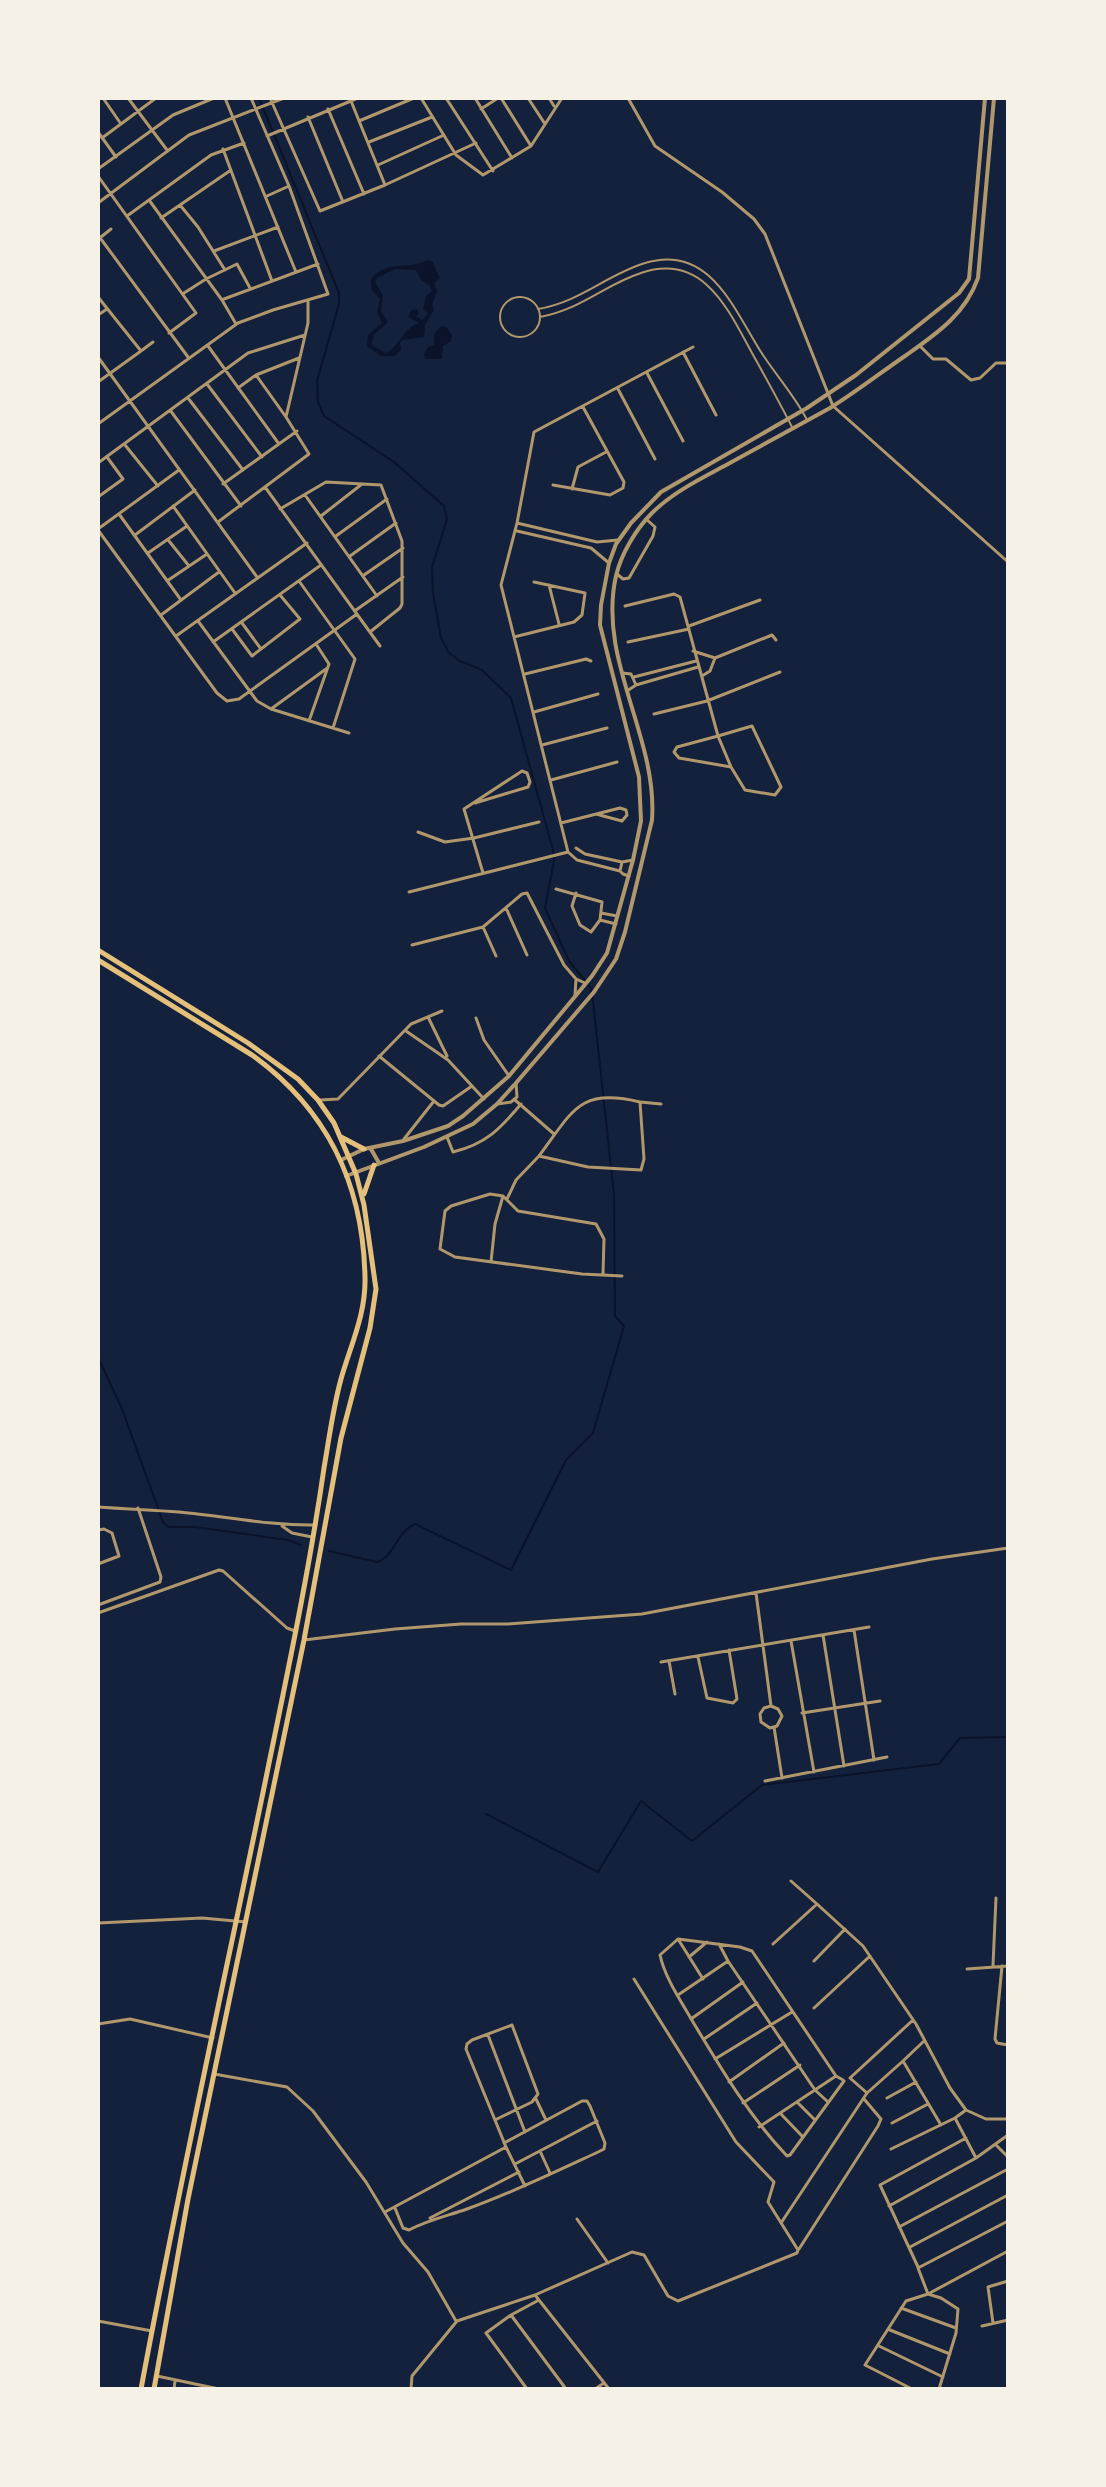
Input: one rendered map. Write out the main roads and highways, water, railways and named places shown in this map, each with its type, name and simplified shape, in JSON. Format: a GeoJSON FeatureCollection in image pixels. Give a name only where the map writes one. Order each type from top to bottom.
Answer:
{"type":"FeatureCollection","features":[{"type":"Feature","properties":{"kind":"highway"},"geometry":{"type":"LineString","coordinates":[[98,950],[248,1043],[298,1079],[318,1100],[340,1137],[356,1174],[374,1274],[373,1313],[341,1438],[304,1640],[214,2074],[154,2389]]}},
{"type":"Feature","properties":{"kind":"highway"},"geometry":{"type":"LineString","coordinates":[[98,960],[271,1069],[308,1103],[341,1160],[346,1176],[360,1233],[364,1300],[362,1317],[341,1381],[311,1552],[238,1920],[178,2194],[141,2389]]}},
{"type":"Feature","properties":{"kind":"highway"},"geometry":{"type":"LineString","coordinates":[[340,1137],[367,1149]]}},
{"type":"Feature","properties":{"kind":"highway"},"geometry":{"type":"LineString","coordinates":[[364,1205],[364,1190],[376,1164]]}},
{"type":"Feature","properties":{"kind":"water"},"geometry":{"type":"Polygon","coordinates":[[[432,261],[440,278],[434,283],[437,291],[432,305],[434,310],[425,325],[424,337],[402,340],[401,350],[395,356],[381,356],[367,346],[368,335],[382,323],[377,312],[380,299],[371,289],[371,279],[384,269],[432,261]],[[395,269],[375,282],[383,296],[381,311],[388,322],[374,335],[371,345],[386,353],[419,323],[408,317],[411,310],[417,309],[419,314],[416,316],[422,320],[428,313],[423,310],[426,296],[432,291],[416,270],[395,269]]]}},
{"type":"Feature","properties":{"kind":"water"},"geometry":{"type":"Polygon","coordinates":[[[441,326],[447,327],[451,341],[443,346],[442,359],[425,359],[424,354],[428,347],[434,345],[434,334],[441,326]]]}},
{"type":"Feature","properties":{"kind":"waterway"},"geometry":{"type":"LineString","coordinates":[[259,98],[339,293],[339,304],[317,381],[318,402],[324,416],[394,462],[444,506],[447,519],[432,567],[441,638],[449,653],[482,670],[511,698],[553,850],[554,861],[545,908],[569,961],[590,987],[593,1001],[614,1195],[615,1316],[624,1326],[593,1433],[566,1460],[511,1570],[415,1524],[404,1532],[388,1555],[377,1562],[329,1551]]}},
{"type":"Feature","properties":{"kind":"waterway"},"geometry":{"type":"LineString","coordinates":[[98,1357],[122,1409],[163,1522],[169,1527],[195,1527],[288,1540],[301,1545]]}},
{"type":"Feature","properties":{"kind":"waterway"},"geometry":{"type":"LineString","coordinates":[[486,1814],[598,1872],[641,1801],[692,1841],[762,1785],[939,1764],[960,1738],[1008,1737]]}}]}
